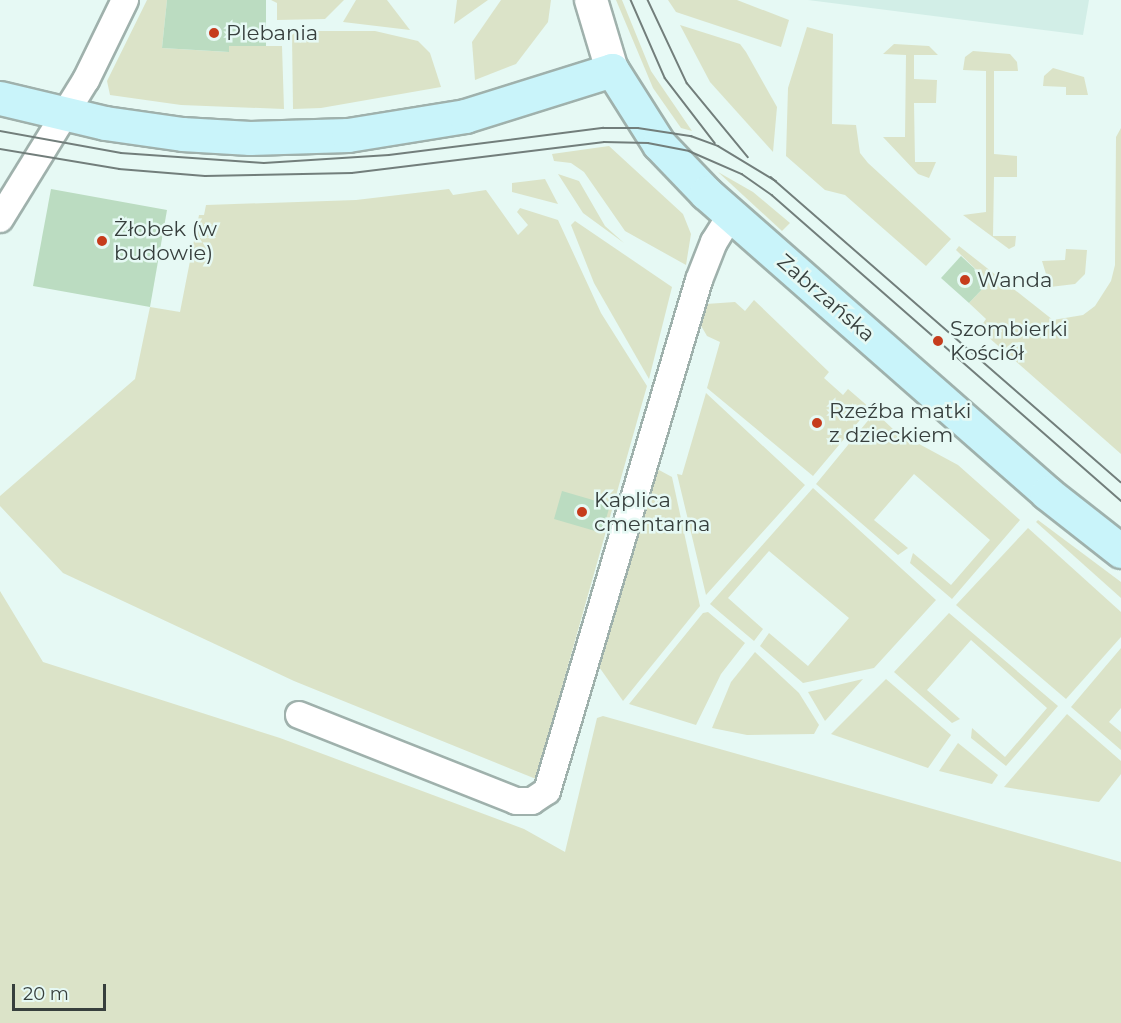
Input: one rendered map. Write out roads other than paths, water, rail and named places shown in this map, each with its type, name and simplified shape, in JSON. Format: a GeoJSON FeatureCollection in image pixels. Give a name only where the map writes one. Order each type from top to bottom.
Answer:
{"type":"FeatureCollection","features":[{"type":"Feature","properties":{"kind":"main road"},"geometry":{"type":"LineString","coordinates":[[0,98],[64,114],[182,134],[250,138],[348,135],[465,116],[612,70]]}},
{"type":"Feature","properties":{"kind":"main road","name":"Zabrzańska"},"geometry":{"type":"LineString","coordinates":[[612,70],[659,144],[731,215],[1047,493],[1121,551]]}},
{"type":"Feature","properties":{"kind":"street"},"geometry":{"type":"LineString","coordinates":[[0,219],[86,80],[125,0]]}},
{"type":"Feature","properties":{"kind":"street","name":"Zabrzańska"},"geometry":{"type":"LineString","coordinates":[[591,0],[612,70]]}},
{"type":"Feature","properties":{"kind":"street"},"geometry":{"type":"LineString","coordinates":[[299,715],[516,801],[532,801],[547,791],[699,280],[714,242],[731,215]]}},
{"type":"Feature","properties":{"kind":"tram line"},"geometry":{"type":"LineString","coordinates":[[631,0],[665,78],[715,143]]}},
{"type":"Feature","properties":{"kind":"tram line"},"geometry":{"type":"LineString","coordinates":[[648,0],[687,83],[748,157]]}},
{"type":"Feature","properties":{"kind":"tram line"},"geometry":{"type":"LineString","coordinates":[[0,131],[121,153],[264,163],[389,155],[603,128],[638,128],[691,136],[718,146],[776,181]]}},
{"type":"Feature","properties":{"kind":"tram line"},"geometry":{"type":"LineString","coordinates":[[0,149],[119,169],[205,176],[352,173],[604,142],[648,143],[689,151],[742,174],[772,195],[1121,501]]}},
{"type":"Feature","properties":{"kind":"tram line"},"geometry":{"type":"LineString","coordinates":[[771,177],[1121,482]]}},
{"type":"Feature","properties":{"kind":"place","name":"Plebania"},"geometry":{"type":"Point","coordinates":[214,33]}},
{"type":"Feature","properties":{"kind":"place","name":"Żłobek (w budowie)"},"geometry":{"type":"Point","coordinates":[102,241]}},
{"type":"Feature","properties":{"kind":"place","name":"Wanda"},"geometry":{"type":"Point","coordinates":[965,280]}},
{"type":"Feature","properties":{"kind":"place","name":"Szombierki Kościół"},"geometry":{"type":"Point","coordinates":[938,341]}},
{"type":"Feature","properties":{"kind":"place","name":"Rzeźba matki z dzieckiem"},"geometry":{"type":"Point","coordinates":[817,423]}},
{"type":"Feature","properties":{"kind":"place","name":"Kaplica cmentarna"},"geometry":{"type":"Point","coordinates":[582,512]}}]}
